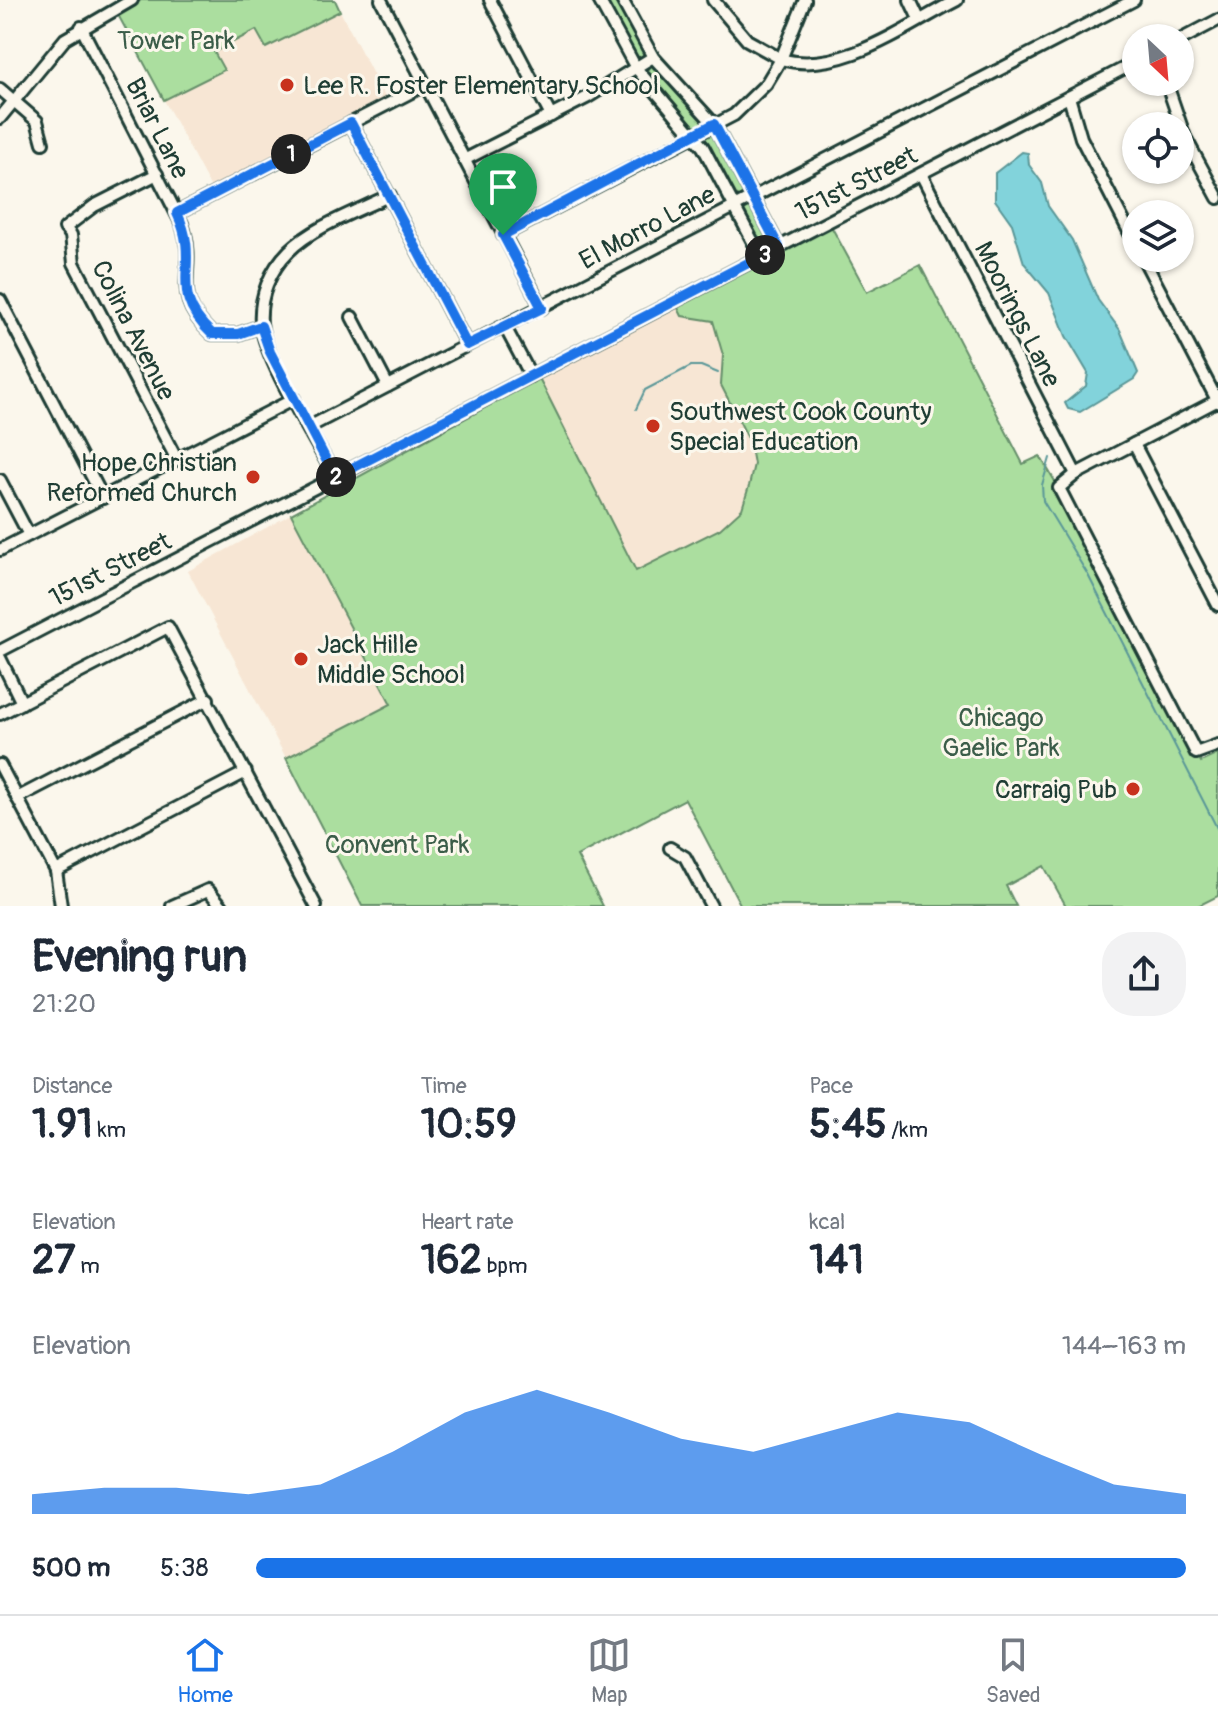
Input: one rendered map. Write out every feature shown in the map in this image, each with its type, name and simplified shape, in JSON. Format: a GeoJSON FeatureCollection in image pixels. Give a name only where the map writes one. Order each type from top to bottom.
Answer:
{"type":"FeatureCollection","features":[{"type":"Feature","properties":{"kind":"street"},"geometry":{"type":"LineString","coordinates":[[0,118],[56,48],[81,27],[132,0]]}},
{"type":"Feature","properties":{"kind":"street"},"geometry":{"type":"LineString","coordinates":[[381,0],[423,86],[542,308]]}},
{"type":"Feature","properties":{"kind":"street"},"geometry":{"type":"LineString","coordinates":[[490,0],[551,116]]}},
{"type":"Feature","properties":{"kind":"street"},"geometry":{"type":"LineString","coordinates":[[599,0],[636,68],[694,135],[761,257]]}},
{"type":"Feature","properties":{"kind":"street"},"geometry":{"type":"LineString","coordinates":[[622,0],[653,57],[714,124],[779,247]]}},
{"type":"Feature","properties":{"kind":"street"},"geometry":{"type":"LineString","coordinates":[[713,0],[747,40],[781,59],[804,63],[838,58],[957,0]]}},
{"type":"Feature","properties":{"kind":"street"},"geometry":{"type":"LineString","coordinates":[[503,235],[749,103],[774,74],[805,0]]}},
{"type":"Feature","properties":{"kind":"street"},"geometry":{"type":"LineString","coordinates":[[910,0],[919,19]]}},
{"type":"Feature","properties":{"kind":"street","name":"El Morro Lane"},"geometry":{"type":"LineString","coordinates":[[309,427],[1134,0]]}},
{"type":"Feature","properties":{"kind":"street"},"geometry":{"type":"LineString","coordinates":[[1194,33],[1218,20]]}},
{"type":"Feature","properties":{"kind":"street","name":"Briar Lane"},"geometry":{"type":"LineString","coordinates":[[81,27],[177,213],[189,246],[185,292],[191,312],[212,334],[238,334],[261,326]]}},
{"type":"Feature","properties":{"kind":"street"},"geometry":{"type":"LineString","coordinates":[[464,160],[551,116],[653,57]]}},
{"type":"Feature","properties":{"kind":"street","name":"151st Street"},"geometry":{"type":"LineString","coordinates":[[0,651],[1122,69]]}},
{"type":"Feature","properties":{"kind":"street"},"geometry":{"type":"LineString","coordinates":[[177,213],[423,86]]}},
{"type":"Feature","properties":{"kind":"street"},"geometry":{"type":"LineString","coordinates":[[0,89],[37,121],[43,143]]}},
{"type":"Feature","properties":{"kind":"street"},"geometry":{"type":"LineString","coordinates":[[1171,96],[1185,137],[1217,191]]}},
{"type":"Feature","properties":{"kind":"street"},"geometry":{"type":"LineString","coordinates":[[1069,97],[1081,138],[1122,218]]}},
{"type":"Feature","properties":{"kind":"street"},"geometry":{"type":"LineString","coordinates":[[351,123],[467,345]]}},
{"type":"Feature","properties":{"kind":"street","name":"Colina Avenue"},"geometry":{"type":"LineString","coordinates":[[157,174],[94,206],[65,228],[71,235],[74,263],[177,460]]}},
{"type":"Feature","properties":{"kind":"street","name":"Moorings Lane"},"geometry":{"type":"LineString","coordinates":[[921,174],[1076,474]]}},
{"type":"Feature","properties":{"kind":"street"},"geometry":{"type":"LineString","coordinates":[[335,477],[270,352],[261,326],[263,296],[268,281],[290,250],[390,195]]}},
{"type":"Feature","properties":{"kind":"street"},"geometry":{"type":"LineString","coordinates":[[1150,272],[1218,401],[1063,481],[1059,488],[1196,753],[1218,745]]}},
{"type":"Feature","properties":{"kind":"street"},"geometry":{"type":"LineString","coordinates":[[0,300],[103,498]]}},
{"type":"Feature","properties":{"kind":"street"},"geometry":{"type":"LineString","coordinates":[[352,317],[388,386]]}},
{"type":"Feature","properties":{"kind":"street"},"geometry":{"type":"LineString","coordinates":[[505,327],[531,376]]}},
{"type":"Feature","properties":{"kind":"street"},"geometry":{"type":"LineString","coordinates":[[0,550],[294,399]]}},
{"type":"Feature","properties":{"kind":"street"},"geometry":{"type":"LineString","coordinates":[[1134,444],[1218,605]]}},
{"type":"Feature","properties":{"kind":"street"},"geometry":{"type":"LineString","coordinates":[[0,480],[29,535]]}},
{"type":"Feature","properties":{"kind":"street"},"geometry":{"type":"LineString","coordinates":[[0,714],[168,627],[316,906]]}},
{"type":"Feature","properties":{"kind":"street"},"geometry":{"type":"LineString","coordinates":[[0,658],[22,703]]}},
{"type":"Feature","properties":{"kind":"street"},"geometry":{"type":"LineString","coordinates":[[17,798],[208,699]]}},
{"type":"Feature","properties":{"kind":"street"},"geometry":{"type":"LineString","coordinates":[[0,765],[56,871],[61,906]]}},
{"type":"Feature","properties":{"kind":"street"},"geometry":{"type":"LineString","coordinates":[[56,871],[246,772]]}},
{"type":"Feature","properties":{"kind":"street"},"geometry":{"type":"LineString","coordinates":[[670,848],[685,857],[711,906]]}},
{"type":"Feature","properties":{"kind":"street"},"geometry":{"type":"LineString","coordinates":[[172,906],[208,890],[222,906]]}},
{"type":"Feature","properties":{"kind":"shaded area","name":"Lee R. Foster Elementary School"},"geometry":{"type":"Polygon","coordinates":[[[340,11],[386,99],[211,188],[164,100],[223,70],[214,52],[256,30],[266,48],[340,11]]]}},
{"type":"Feature","properties":{"kind":"shaded area","name":"Southwest Cook County Special Education"},"geometry":{"type":"Polygon","coordinates":[[[676,304],[682,316],[713,321],[723,355],[721,385],[750,442],[754,464],[742,509],[733,518],[720,529],[636,572],[539,378],[676,304]]]}},
{"type":"Feature","properties":{"kind":"shaded area","name":"Jack Hille Middle School"},"geometry":{"type":"Polygon","coordinates":[[[291,514],[391,704],[286,758],[188,571],[291,514]]]}},
{"type":"Feature","properties":{"kind":"green space","name":"Tower Park"},"geometry":{"type":"Polygon","coordinates":[[[141,0],[335,0],[340,11],[266,48],[256,30],[214,52],[224,70],[164,100],[117,13],[141,0]]]}},
{"type":"Feature","properties":{"kind":"green space"},"geometry":{"type":"Polygon","coordinates":[[[602,0],[619,0],[647,50],[647,56],[634,58],[602,0]]]}},
{"type":"Feature","properties":{"kind":"green space"},"geometry":{"type":"Polygon","coordinates":[[[652,64],[656,64],[705,121],[701,126],[690,125],[646,75],[652,64]]]}},
{"type":"Feature","properties":{"kind":"green space"},"geometry":{"type":"Polygon","coordinates":[[[712,132],[747,194],[738,200],[704,142],[703,135],[712,132]]]}},
{"type":"Feature","properties":{"kind":"green space"},"geometry":{"type":"Polygon","coordinates":[[[752,205],[772,242],[765,247],[759,246],[742,211],[752,205]]]}},
{"type":"Feature","properties":{"kind":"green space"},"geometry":{"type":"Polygon","coordinates":[[[831,226],[867,292],[920,265],[1023,464],[1040,456],[1059,488],[1201,762],[1218,754],[1218,896],[1198,906],[1066,906],[1044,866],[1006,886],[1016,906],[741,906],[685,799],[577,856],[603,906],[362,906],[286,758],[391,704],[291,514],[539,378],[636,571],[720,529],[742,509],[754,464],[750,442],[721,385],[723,355],[713,321],[682,316],[676,304],[831,226]]]}},
{"type":"Feature","properties":{"kind":"water"},"geometry":{"type":"Polygon","coordinates":[[[1022,152],[1028,153],[1029,165],[1042,183],[1048,206],[1072,240],[1098,300],[1120,330],[1138,373],[1134,379],[1080,412],[1068,409],[1065,403],[1086,386],[1088,373],[1066,336],[1049,293],[1024,263],[1012,224],[995,200],[995,173],[1022,152]]]}},
{"type":"Feature","properties":{"kind":"waterway"},"geometry":{"type":"LineString","coordinates":[[636,409],[645,390],[691,366],[701,366],[718,373]]}},
{"type":"Feature","properties":{"kind":"waterway"},"geometry":{"type":"LineString","coordinates":[[1050,458],[1042,485],[1043,501],[1088,575],[1218,830]]}},
{"type":"Feature","properties":{"kind":"place","name":"Lee R. Foster Elementary School"},"geometry":{"type":"Point","coordinates":[287,85]}},
{"type":"Feature","properties":{"kind":"place","name":"Southwest Cook County Special Education"},"geometry":{"type":"Point","coordinates":[653,426]}},
{"type":"Feature","properties":{"kind":"place","name":"Hope Christian Reformed Church"},"geometry":{"type":"Point","coordinates":[253,477]}},
{"type":"Feature","properties":{"kind":"place","name":"Jack Hille Middle School"},"geometry":{"type":"Point","coordinates":[301,659]}},
{"type":"Feature","properties":{"kind":"place","name":"Carraig Pub"},"geometry":{"type":"Point","coordinates":[1133,789]}},
{"type":"Feature","properties":{"kind":"route"},"geometry":{"type":"LineString","coordinates":[[351,123],[467,345],[542,308],[503,235],[714,124],[779,247],[335,477],[270,352],[261,326],[238,334],[212,334],[191,312],[185,292],[189,246],[177,213],[351,123]]}},
{"type":"Feature","properties":{"kind":"park label","name":"Chicago Gaelic Park"},"geometry":{"type":"Point","coordinates":[1001,732]}},
{"type":"Feature","properties":{"kind":"park label","name":"Convent Park"},"geometry":{"type":"Point","coordinates":[397,844]}}]}
